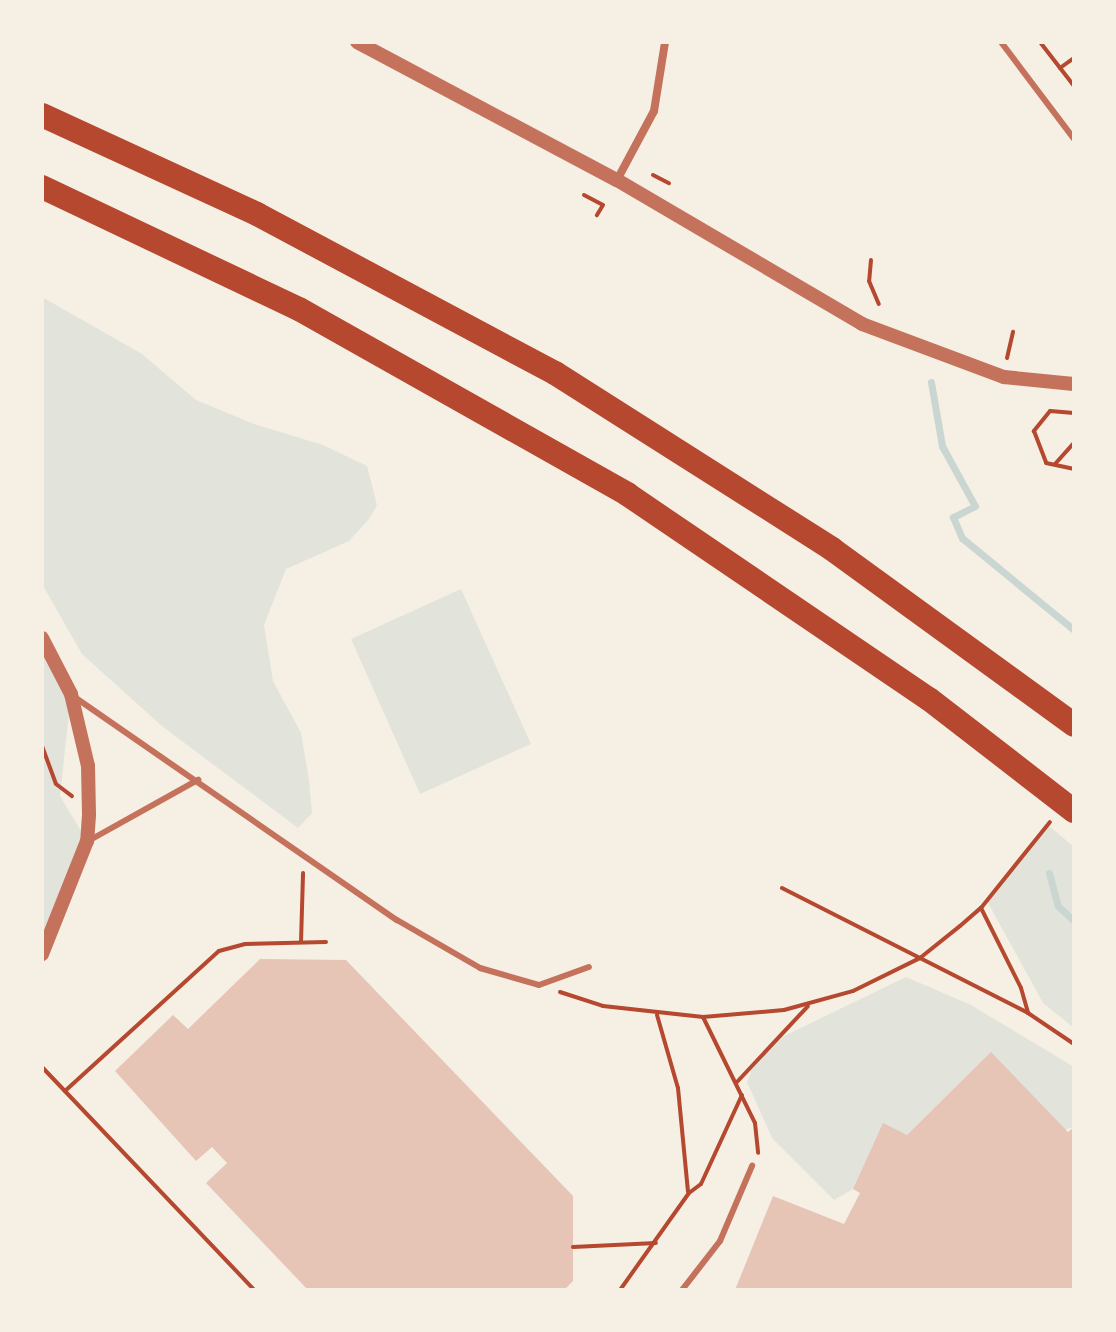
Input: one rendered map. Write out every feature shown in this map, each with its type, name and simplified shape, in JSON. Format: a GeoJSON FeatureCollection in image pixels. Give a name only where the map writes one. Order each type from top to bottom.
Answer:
{"type":"FeatureCollection","features":[{"type":"Feature","properties":{"kind":"highway"},"geometry":{"type":"LineString","coordinates":[[42,115],[257,214],[554,373],[832,549],[1074,725]]}},
{"type":"Feature","properties":{"kind":"highway"},"geometry":{"type":"LineString","coordinates":[[42,187],[112,217],[423,375],[627,494],[929,699],[1065,812]]}},
{"type":"Feature","properties":{"kind":"highway"},"geometry":{"type":"LineString","coordinates":[[42,193],[112,217]]}},
{"type":"Feature","properties":{"kind":"street"},"geometry":{"type":"LineString","coordinates":[[357,42],[617,180],[862,324],[1004,377],[1074,384]]}},
{"type":"Feature","properties":{"kind":"street"},"geometry":{"type":"LineString","coordinates":[[617,180],[654,111],[665,42]]}},
{"type":"Feature","properties":{"kind":"street"},"geometry":{"type":"LineString","coordinates":[[42,638],[71,694],[88,766],[89,799],[87,841],[42,954]]}},
{"type":"Feature","properties":{"kind":"lane"},"geometry":{"type":"LineString","coordinates":[[1001,42],[1074,139]]}},
{"type":"Feature","properties":{"kind":"lane"},"geometry":{"type":"LineString","coordinates":[[71,694],[304,854],[480,968],[539,985],[589,967]]}},
{"type":"Feature","properties":{"kind":"lane"},"geometry":{"type":"LineString","coordinates":[[87,841],[124,816],[198,780]]}},
{"type":"Feature","properties":{"kind":"lane"},"geometry":{"type":"LineString","coordinates":[[682,1290],[720,1241],[752,1166]]}},
{"type":"Feature","properties":{"kind":"path"},"geometry":{"type":"LineString","coordinates":[[1040,42],[1074,86]]}},
{"type":"Feature","properties":{"kind":"path"},"geometry":{"type":"LineString","coordinates":[[1060,68],[1074,58]]}},
{"type":"Feature","properties":{"kind":"path"},"geometry":{"type":"LineString","coordinates":[[653,175],[669,183]]}},
{"type":"Feature","properties":{"kind":"path"},"geometry":{"type":"LineString","coordinates":[[584,195],[603,205],[597,215]]}},
{"type":"Feature","properties":{"kind":"path"},"geometry":{"type":"LineString","coordinates":[[871,260],[869,281],[879,304]]}},
{"type":"Feature","properties":{"kind":"path"},"geometry":{"type":"LineString","coordinates":[[1007,361],[1013,332]]}},
{"type":"Feature","properties":{"kind":"path"},"geometry":{"type":"LineString","coordinates":[[1074,413],[1050,411],[1037,421],[1040,454],[1055,464],[1074,469]]}},
{"type":"Feature","properties":{"kind":"path"},"geometry":{"type":"LineString","coordinates":[[1055,464],[1074,443]]}},
{"type":"Feature","properties":{"kind":"path"},"geometry":{"type":"LineString","coordinates":[[42,746],[56,784],[64,793],[89,799]]}},
{"type":"Feature","properties":{"kind":"path"},"geometry":{"type":"LineString","coordinates":[[539,985],[603,1006],[657,1015],[703,1017],[810,1004],[869,984],[920,958],[981,908],[1065,812]]}},
{"type":"Feature","properties":{"kind":"path"},"geometry":{"type":"LineString","coordinates":[[301,942],[304,854]]}},
{"type":"Feature","properties":{"kind":"path"},"geometry":{"type":"LineString","coordinates":[[782,888],[1028,1013],[1074,1044]]}},
{"type":"Feature","properties":{"kind":"path"},"geometry":{"type":"LineString","coordinates":[[981,908],[1028,1013]]}},
{"type":"Feature","properties":{"kind":"path"},"geometry":{"type":"LineString","coordinates":[[65,1091],[219,951],[326,942]]}},
{"type":"Feature","properties":{"kind":"path"},"geometry":{"type":"LineString","coordinates":[[736,1083],[810,1004]]}},
{"type":"Feature","properties":{"kind":"path"},"geometry":{"type":"LineString","coordinates":[[657,1015],[682,1106],[689,1193]]}},
{"type":"Feature","properties":{"kind":"path"},"geometry":{"type":"LineString","coordinates":[[703,1017],[760,1137],[752,1166]]}},
{"type":"Feature","properties":{"kind":"path"},"geometry":{"type":"LineString","coordinates":[[42,1067],[254,1290]]}},
{"type":"Feature","properties":{"kind":"path"},"geometry":{"type":"LineString","coordinates":[[620,1290],[689,1193],[701,1184],[742,1095]]}},
{"type":"Feature","properties":{"kind":"path"},"geometry":{"type":"LineString","coordinates":[[573,1247],[656,1243]]}},
{"type":"Feature","properties":{"kind":"shaded area"},"geometry":{"type":"Polygon","coordinates":[[[42,297],[142,354],[196,400],[254,424],[323,445],[367,466],[377,505],[369,519],[349,541],[286,569],[264,625],[273,681],[301,733],[309,780],[312,813],[298,828],[163,727],[82,654],[42,584],[42,297]]]}},
{"type":"Feature","properties":{"kind":"shaded area"},"geometry":{"type":"Polygon","coordinates":[[[461,589],[531,744],[420,794],[351,639],[461,589]]]}},
{"type":"Feature","properties":{"kind":"shaded area"},"geometry":{"type":"Polygon","coordinates":[[[42,638],[71,694],[60,796],[87,841],[42,954],[42,638]]]}},
{"type":"Feature","properties":{"kind":"shaded area"},"geometry":{"type":"Polygon","coordinates":[[[1048,825],[1074,847],[1074,1028],[1043,1003],[987,901],[1048,825]]]}},
{"type":"Feature","properties":{"kind":"shaded area"},"geometry":{"type":"Polygon","coordinates":[[[906,977],[971,1005],[1074,1067],[1074,1127],[853,1189],[834,1200],[772,1138],[747,1082],[752,1069],[784,1036],[906,977]]]}},
{"type":"Feature","properties":{"kind":"building"},"geometry":{"type":"Polygon","coordinates":[[[260,959],[346,960],[573,1196],[573,1281],[564,1290],[308,1290],[206,1183],[227,1163],[212,1147],[196,1161],[115,1071],[173,1015],[188,1029],[260,959]]]}},
{"type":"Feature","properties":{"kind":"building"},"geometry":{"type":"Polygon","coordinates":[[[991,1052],[1068,1132],[1074,1127],[1074,1290],[735,1290],[773,1196],[844,1224],[860,1193],[853,1189],[883,1123],[907,1135],[991,1052]]]}},
{"type":"Feature","properties":{"kind":"waterway"},"geometry":{"type":"LineString","coordinates":[[931,382],[942,446],[975,506],[953,517],[962,538],[1074,630]]}},
{"type":"Feature","properties":{"kind":"waterway"},"geometry":{"type":"LineString","coordinates":[[1049,873],[1058,906],[1074,921]]}}]}
